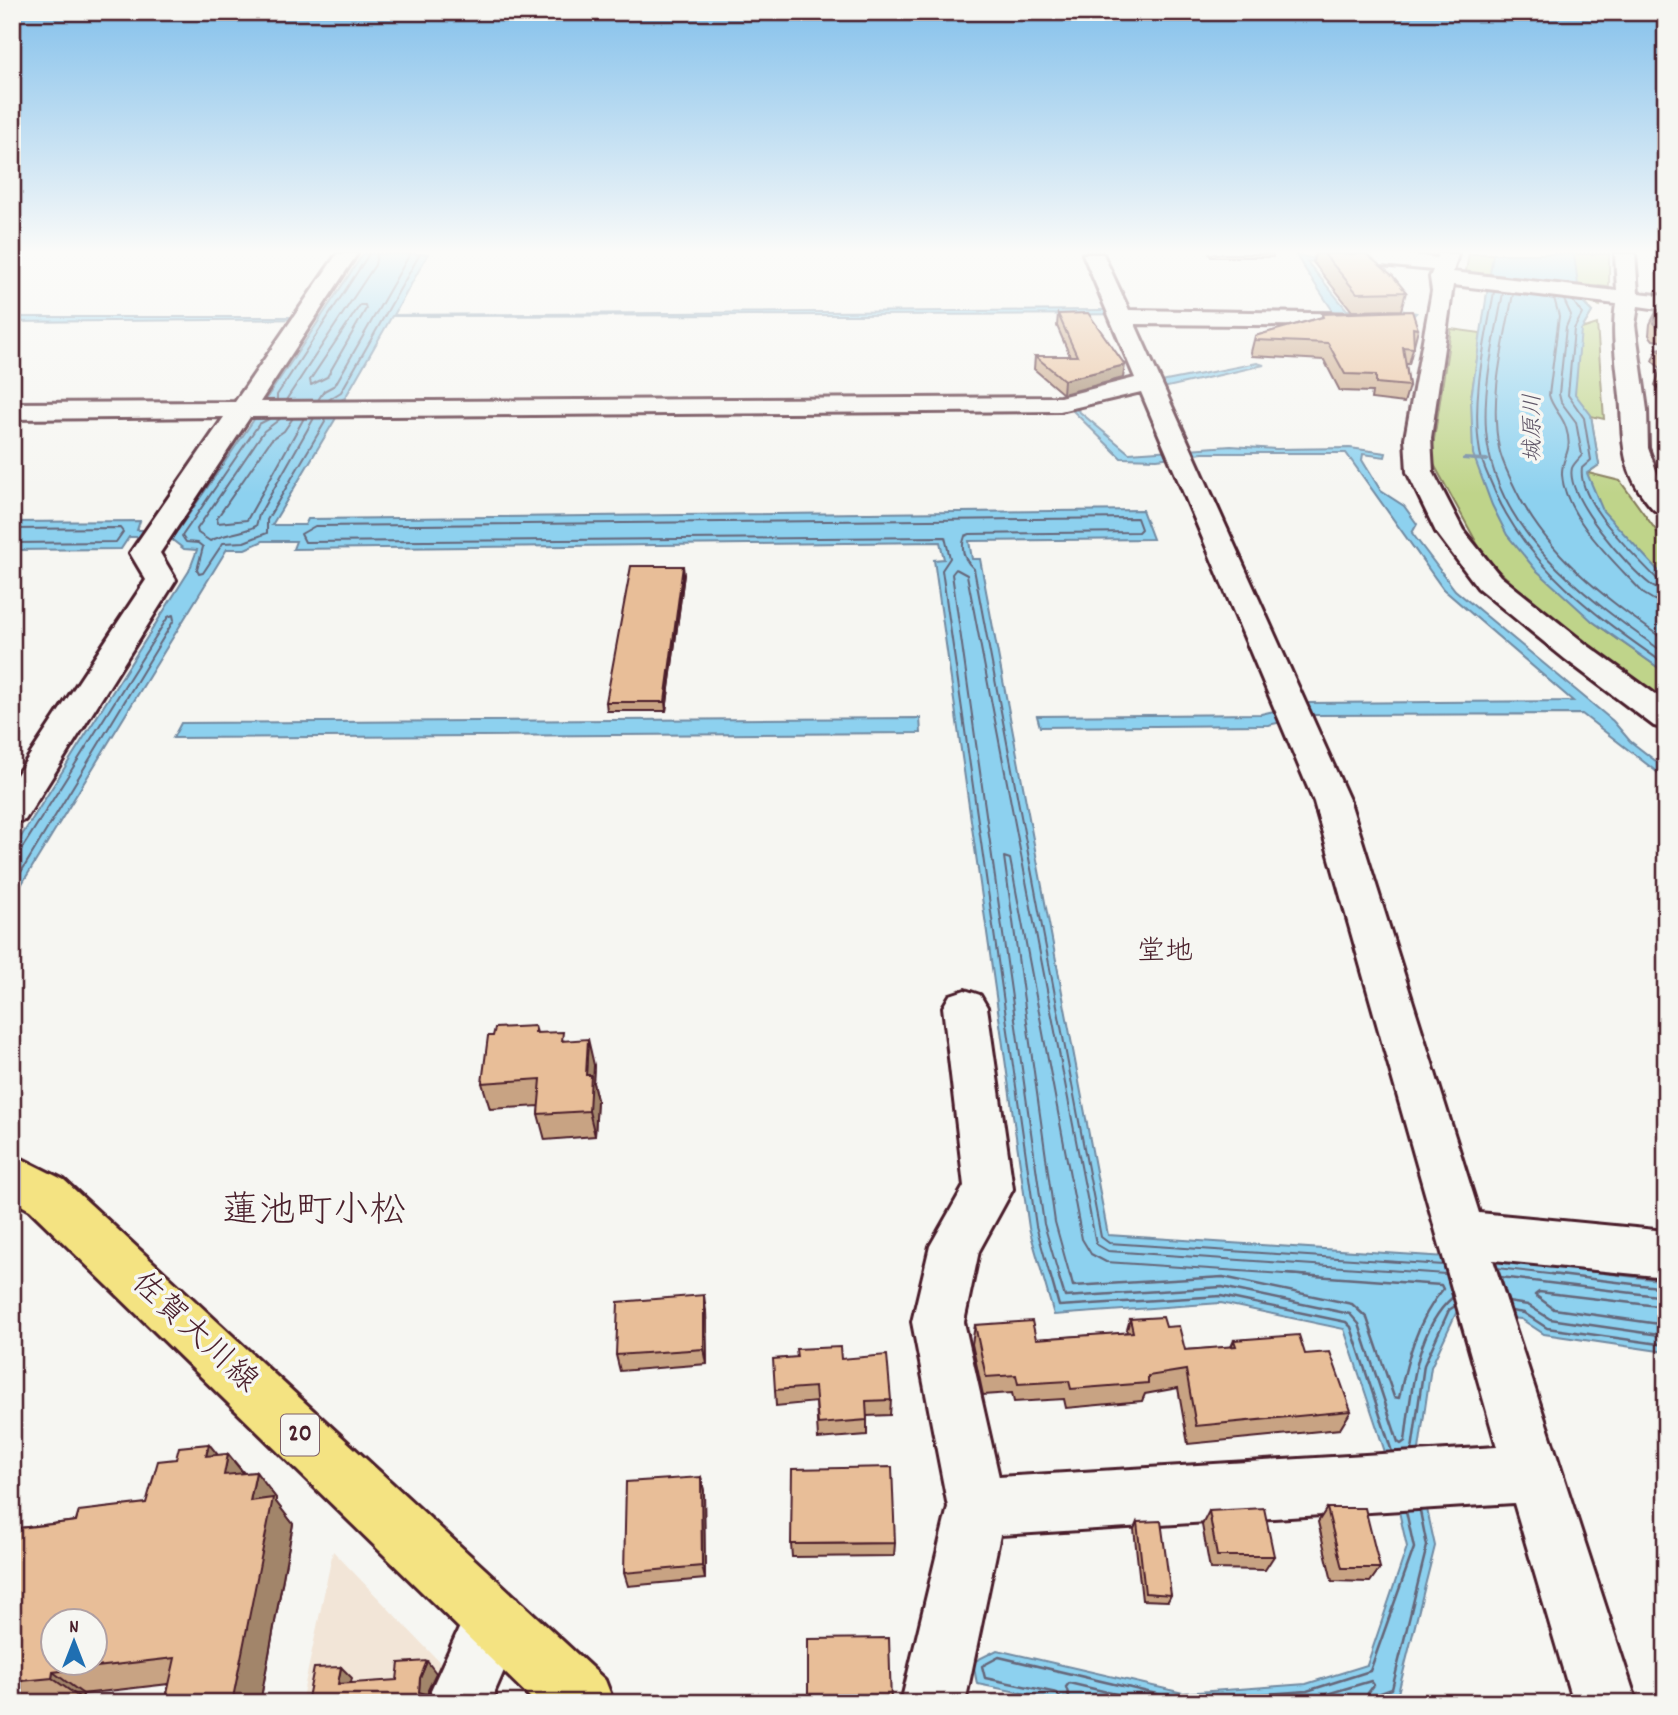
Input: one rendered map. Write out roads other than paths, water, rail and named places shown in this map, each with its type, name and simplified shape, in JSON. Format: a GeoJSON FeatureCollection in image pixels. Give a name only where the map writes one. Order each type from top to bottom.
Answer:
{"type":"FeatureCollection","features":[{"type":"Feature","properties":{"kind":"main road","name":"佐賀大川線"},"geometry":{"type":"LineString","coordinates":[[12,1175],[47,1195],[582,1703]]}},
{"type":"Feature","properties":{"kind":"street"},"geometry":{"type":"LineString","coordinates":[[12,811],[161,580],[145,553],[251,408],[297,334]]}},
{"type":"Feature","properties":{"kind":"street"},"geometry":{"type":"LineString","coordinates":[[1128,334],[1332,802],[1491,1337],[1605,1703]]}},
{"type":"Feature","properties":{"kind":"street"},"geometry":{"type":"LineString","coordinates":[[1436,334],[1418,438],[1420,472],[1450,532],[1489,582],[1576,652],[1666,718]]}},
{"type":"Feature","properties":{"kind":"street"},"geometry":{"type":"LineString","coordinates":[[1625,334],[1634,410],[1634,447],[1647,483],[1666,508]]}},
{"type":"Feature","properties":{"kind":"street"},"geometry":{"type":"LineString","coordinates":[[1632,334],[1645,349]]}},
{"type":"Feature","properties":{"kind":"street"},"geometry":{"type":"LineString","coordinates":[[1629,374],[1649,390],[1656,401]]}},
{"type":"Feature","properties":{"kind":"street"},"geometry":{"type":"LineString","coordinates":[[12,411],[1060,404],[1151,386]]}},
{"type":"Feature","properties":{"kind":"street"},"geometry":{"type":"LineString","coordinates":[[933,1703],[977,1507],[938,1322],[955,1245],[989,1189],[965,1007]]}},
{"type":"Feature","properties":{"kind":"street"},"geometry":{"type":"LineString","coordinates":[[1465,1244],[1666,1254]]}},
{"type":"Feature","properties":{"kind":"street"},"geometry":{"type":"LineString","coordinates":[[977,1507],[1534,1473]]}},
{"type":"Feature","properties":{"kind":"street"},"geometry":{"type":"LineString","coordinates":[[463,1703],[463,1690],[495,1619]]}},
{"type":"Feature","properties":{"kind":"water"},"geometry":{"type":"Polygon","coordinates":[[[310,334],[382,334],[345,398],[334,403],[329,413],[336,418],[272,525],[305,525],[308,519],[1142,510],[1153,539],[969,541],[972,559],[980,559],[1108,1235],[1509,1261],[1666,1281],[1666,1352],[1544,1334],[1521,1319],[1456,1313],[1431,1367],[1417,1463],[1435,1546],[1397,1697],[1361,1703],[1072,1703],[977,1684],[973,1662],[997,1650],[1183,1693],[1306,1684],[1367,1665],[1407,1547],[1387,1458],[1344,1329],[1221,1303],[1054,1315],[1029,1228],[934,560],[944,559],[940,542],[293,549],[296,541],[263,541],[245,549],[227,549],[12,900],[12,851],[189,571],[197,550],[184,549],[171,539],[172,537],[129,537],[121,549],[12,550],[12,522],[140,521],[137,530],[178,530],[255,418],[264,414],[271,403],[266,399],[310,334]]]}},
{"type":"Feature","properties":{"kind":"water","name":"城原川"},"geometry":{"type":"Polygon","coordinates":[[[1481,334],[1581,334],[1575,394],[1591,415],[1599,465],[1587,473],[1603,511],[1666,579],[1666,673],[1592,621],[1535,569],[1507,535],[1492,505],[1473,454],[1471,398],[1481,334]]]}},
{"type":"Feature","properties":{"kind":"water"},"geometry":{"type":"Polygon","coordinates":[[[1257,363],[1264,365],[1075,408],[1129,453],[1231,446],[1276,449],[1350,448],[1386,453],[1385,457],[1363,454],[1362,460],[1381,491],[1404,506],[1417,524],[1412,533],[1455,590],[1613,721],[1630,741],[1666,769],[1666,779],[1582,714],[1315,715],[1268,725],[1040,727],[1037,716],[1261,714],[1309,703],[1573,701],[1443,589],[1346,453],[1203,453],[1157,459],[1121,458],[1069,407],[1166,381],[1257,363]]]}},
{"type":"Feature","properties":{"kind":"water"},"geometry":{"type":"Polygon","coordinates":[[[920,718],[921,733],[173,738],[181,723],[920,718]]]}},
{"type":"Feature","properties":{"kind":"waterway"},"geometry":{"type":"LineString","coordinates":[[1464,459],[1487,460]]}},
{"type":"Feature","properties":{"kind":"district","name":"堂地"},"geometry":{"type":"Point","coordinates":[1165,954]}},
{"type":"Feature","properties":{"kind":"district","name":"蓮池町小松"},"geometry":{"type":"Point","coordinates":[314,1213]}}]}
